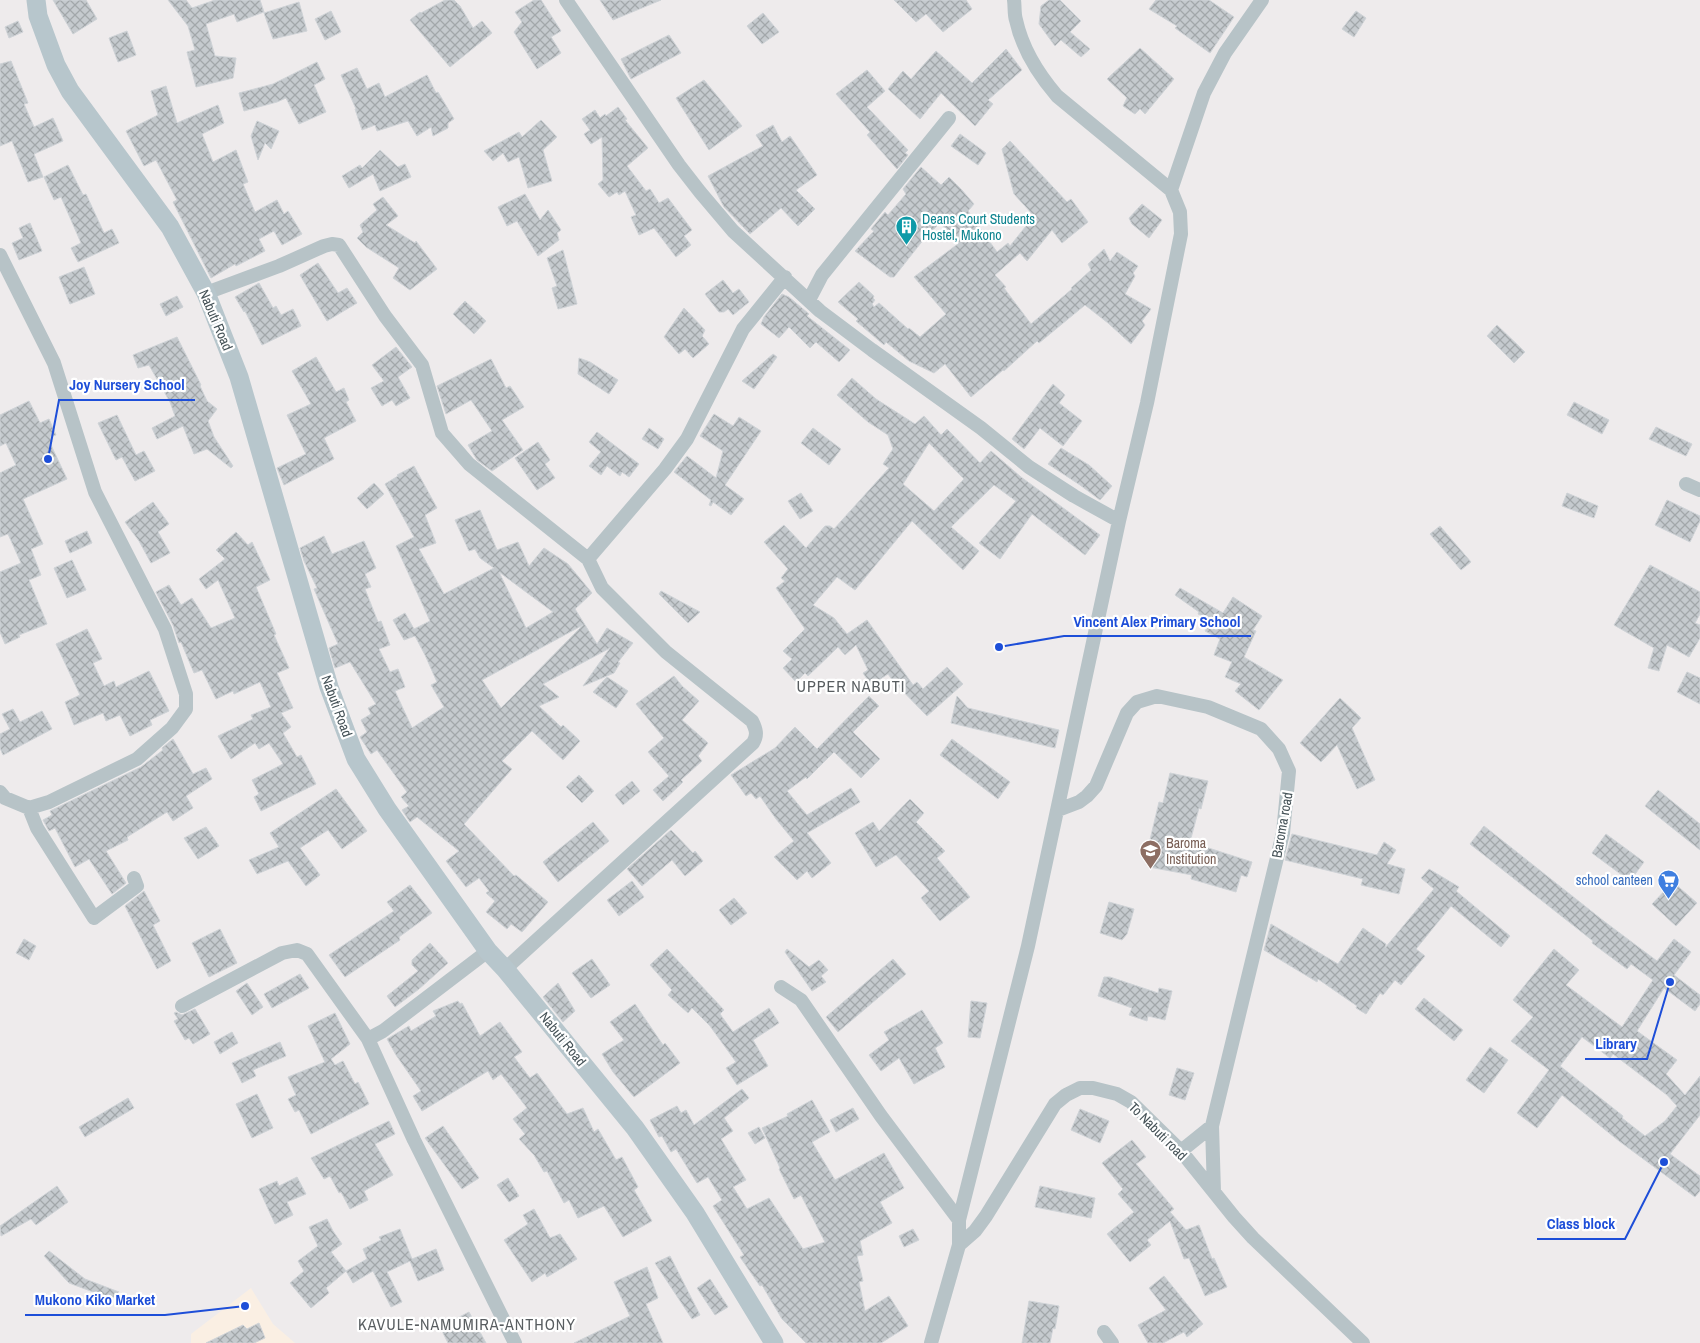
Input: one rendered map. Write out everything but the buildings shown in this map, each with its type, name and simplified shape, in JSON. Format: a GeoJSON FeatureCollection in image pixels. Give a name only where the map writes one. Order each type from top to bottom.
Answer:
{"type":"FeatureCollection","features":[{"type":"Feature","properties":{"kind":"street","name":"Nabuti Road"},"geometry":{"type":"LineString","coordinates":[[36,0],[38,16],[56,65],[70,91],[170,227],[206,293],[239,377],[329,687],[356,759],[386,809],[488,951],[636,1128],[695,1213],[774,1343]]}},
{"type":"Feature","properties":{"kind":"street"},"geometry":{"type":"LineString","coordinates":[[566,0],[679,165],[733,230],[820,311],[981,428],[1029,467],[1119,521]]}},
{"type":"Feature","properties":{"kind":"street"},"geometry":{"type":"LineString","coordinates":[[931,1343],[959,1245],[958,1220],[1028,946],[1119,521],[1147,403],[1181,234],[1180,212],[1170,190],[1057,96],[1045,82],[1025,47],[1016,20],[1014,0]]}},
{"type":"Feature","properties":{"kind":"street"},"geometry":{"type":"LineString","coordinates":[[1170,190],[1204,93],[1225,53],[1262,0]]}},
{"type":"Feature","properties":{"kind":"street"},"geometry":{"type":"LineString","coordinates":[[809,300],[822,275],[948,118]]}},
{"type":"Feature","properties":{"kind":"street"},"geometry":{"type":"LineString","coordinates":[[206,293],[263,273],[324,246],[339,245],[385,316],[422,365],[442,433],[457,451],[469,464],[588,559],[602,588],[666,652],[752,721],[756,728],[757,738],[753,743],[505,969]]}},
{"type":"Feature","properties":{"kind":"street"},"geometry":{"type":"LineString","coordinates":[[0,255],[54,363],[95,492],[165,630],[186,694],[186,709],[172,728],[138,759],[50,802],[29,808],[5,798],[0,792]]}},
{"type":"Feature","properties":{"kind":"street"},"geometry":{"type":"LineString","coordinates":[[588,559],[665,469],[687,439],[743,330],[785,278]]}},
{"type":"Feature","properties":{"kind":"street"},"geometry":{"type":"LineString","coordinates":[[1686,484],[1700,490]]}},
{"type":"Feature","properties":{"kind":"street","name":"Baroma road"},"geometry":{"type":"LineString","coordinates":[[1058,810],[1079,802],[1096,786],[1127,713],[1137,702],[1157,696],[1208,707],[1261,729],[1279,750],[1289,771],[1283,833],[1212,1126],[1214,1192]]}},
{"type":"Feature","properties":{"kind":"street"},"geometry":{"type":"LineString","coordinates":[[29,808],[37,828],[94,918],[137,886],[134,878]]}},
{"type":"Feature","properties":{"kind":"street"},"geometry":{"type":"LineString","coordinates":[[182,1006],[282,953],[296,950],[307,954],[368,1039],[410,1132],[515,1343]]}},
{"type":"Feature","properties":{"kind":"street"},"geometry":{"type":"LineString","coordinates":[[368,1039],[383,1031],[488,951]]}},
{"type":"Feature","properties":{"kind":"street"},"geometry":{"type":"LineString","coordinates":[[781,987],[801,1000],[881,1116],[958,1220]]}},
{"type":"Feature","properties":{"kind":"street","name":"To Nabuti road"},"geometry":{"type":"LineString","coordinates":[[959,1245],[975,1231],[986,1216],[1055,1104],[1066,1095],[1080,1088],[1093,1088],[1117,1094],[1131,1102],[1181,1151],[1253,1238],[1363,1343]]}},
{"type":"Feature","properties":{"kind":"street"},"geometry":{"type":"LineString","coordinates":[[1181,1151],[1212,1126]]}},
{"type":"Feature","properties":{"kind":"shaded area"},"geometry":{"type":"Polygon","coordinates":[[[251,1288],[273,1324],[295,1343],[191,1343],[191,1334],[251,1288]]]}},
{"type":"Feature","properties":{"kind":"place","name":"Deans Court Students Hostel, Mukono"},"geometry":{"type":"Point","coordinates":[906,246]}},
{"type":"Feature","properties":{"kind":"place","name":"Joy Nursery School"},"geometry":{"type":"Point","coordinates":[48,459]}},
{"type":"Feature","properties":{"kind":"place","name":"Vincent Alex Primary School"},"geometry":{"type":"Point","coordinates":[999,647]}},
{"type":"Feature","properties":{"kind":"place","name":"Baroma Institution"},"geometry":{"type":"Point","coordinates":[1150,870]}},
{"type":"Feature","properties":{"kind":"place","name":"school canteen"},"geometry":{"type":"Point","coordinates":[1669,899]}},
{"type":"Feature","properties":{"kind":"place","name":"Library"},"geometry":{"type":"Point","coordinates":[1670,982]}},
{"type":"Feature","properties":{"kind":"place","name":"Class block"},"geometry":{"type":"Point","coordinates":[1664,1162]}},
{"type":"Feature","properties":{"kind":"place","name":"Mukono Kiko Market"},"geometry":{"type":"Point","coordinates":[245,1306]}},
{"type":"Feature","properties":{"kind":"district","name":"UPPER NABUTI"},"geometry":{"type":"Point","coordinates":[851,686]}},
{"type":"Feature","properties":{"kind":"district","name":"KAVULE-NAMUMIRA-ANTHONY"},"geometry":{"type":"Point","coordinates":[467,1324]}}]}
